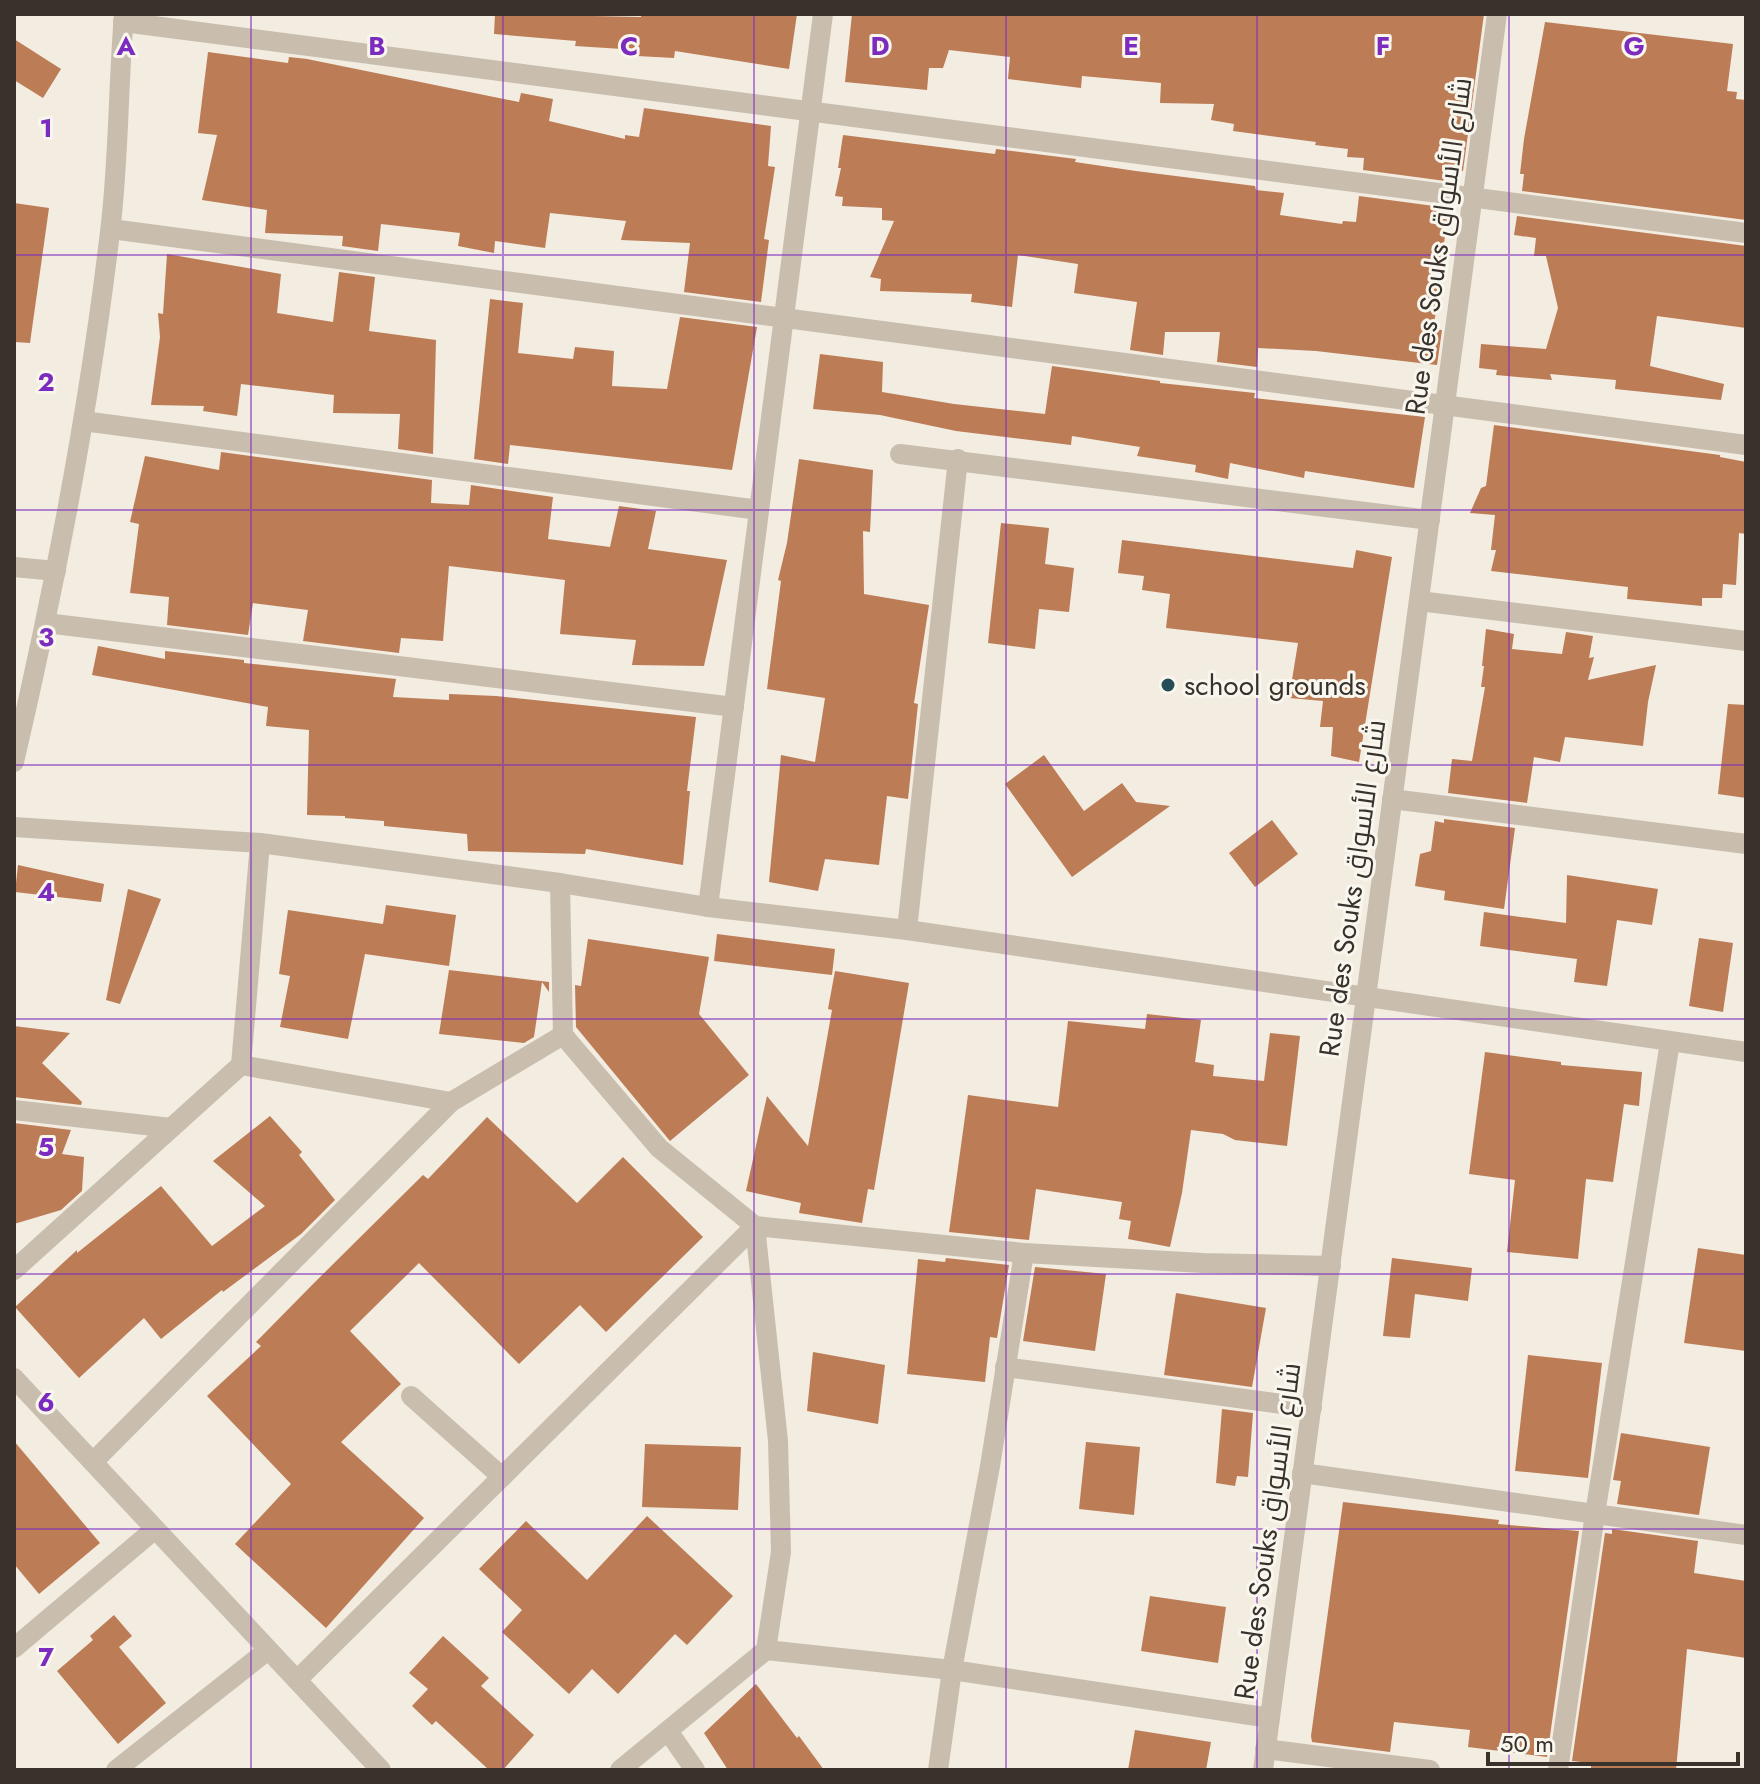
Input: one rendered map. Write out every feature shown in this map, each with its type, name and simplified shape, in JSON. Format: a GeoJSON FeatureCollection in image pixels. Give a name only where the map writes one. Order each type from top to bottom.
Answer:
{"type":"FeatureCollection","features":[{"type":"Feature","properties":{"kind":"street"},"geometry":{"type":"LineString","coordinates":[[708,907],[823,14]]}},
{"type":"Feature","properties":{"kind":"street","name":"Rue des Souks شارع الأسواق"},"geometry":{"type":"LineString","coordinates":[[1263,1770],[1497,14]]}},
{"type":"Feature","properties":{"kind":"street"},"geometry":{"type":"LineString","coordinates":[[14,762],[46,623],[83,421],[111,229],[123,18],[1746,233]]}},
{"type":"Feature","properties":{"kind":"street"},"geometry":{"type":"LineString","coordinates":[[111,229],[1746,445]]}},
{"type":"Feature","properties":{"kind":"street"},"geometry":{"type":"LineString","coordinates":[[83,421],[759,510]]}},
{"type":"Feature","properties":{"kind":"street"},"geometry":{"type":"LineString","coordinates":[[900,454],[1430,520]]}},
{"type":"Feature","properties":{"kind":"street"},"geometry":{"type":"LineString","coordinates":[[907,930],[958,459]]}},
{"type":"Feature","properties":{"kind":"street"},"geometry":{"type":"LineString","coordinates":[[14,567],[56,571]]}},
{"type":"Feature","properties":{"kind":"street"},"geometry":{"type":"LineString","coordinates":[[1419,601],[1746,641]]}},
{"type":"Feature","properties":{"kind":"street"},"geometry":{"type":"LineString","coordinates":[[46,623],[734,707]]}},
{"type":"Feature","properties":{"kind":"street"},"geometry":{"type":"LineString","coordinates":[[1392,799],[1746,844]]}},
{"type":"Feature","properties":{"kind":"street"},"geometry":{"type":"LineString","coordinates":[[14,827],[260,843],[560,883],[708,907],[907,930],[1746,1052]]}},
{"type":"Feature","properties":{"kind":"street"},"geometry":{"type":"LineString","coordinates":[[14,1270],[241,1065],[260,843]]}},
{"type":"Feature","properties":{"kind":"street"},"geometry":{"type":"LineString","coordinates":[[560,883],[563,1035],[659,1148],[755,1226],[1024,1253],[1203,1263],[1331,1266]]}},
{"type":"Feature","properties":{"kind":"street"},"geometry":{"type":"LineString","coordinates":[[93,1462],[451,1102],[563,1035]]}},
{"type":"Feature","properties":{"kind":"street"},"geometry":{"type":"LineString","coordinates":[[1558,1770],[1670,1042]]}},
{"type":"Feature","properties":{"kind":"street"},"geometry":{"type":"LineString","coordinates":[[241,1065],[451,1102]]}},
{"type":"Feature","properties":{"kind":"street"},"geometry":{"type":"LineString","coordinates":[[14,1110],[171,1128]]}},
{"type":"Feature","properties":{"kind":"street"},"geometry":{"type":"LineString","coordinates":[[297,1680],[755,1226]]}},
{"type":"Feature","properties":{"kind":"street"},"geometry":{"type":"LineString","coordinates":[[620,1770],[766,1650],[781,1552],[778,1441],[755,1226]]}},
{"type":"Feature","properties":{"kind":"street"},"geometry":{"type":"LineString","coordinates":[[938,1770],[952,1670],[1024,1253]]}},
{"type":"Feature","properties":{"kind":"street"},"geometry":{"type":"LineString","coordinates":[[1005,1367],[1312,1408]]}},
{"type":"Feature","properties":{"kind":"street"},"geometry":{"type":"LineString","coordinates":[[14,1378],[381,1770]]}},
{"type":"Feature","properties":{"kind":"street"},"geometry":{"type":"LineString","coordinates":[[411,1396],[502,1477]]}},
{"type":"Feature","properties":{"kind":"street"},"geometry":{"type":"LineString","coordinates":[[1302,1473],[1746,1535]]}},
{"type":"Feature","properties":{"kind":"street"},"geometry":{"type":"LineString","coordinates":[[15,1646],[155,1529]]}},
{"type":"Feature","properties":{"kind":"street"},"geometry":{"type":"LineString","coordinates":[[116,1770],[268,1650]]}},
{"type":"Feature","properties":{"kind":"street"},"geometry":{"type":"LineString","coordinates":[[766,1650],[952,1670],[1270,1718]]}},
{"type":"Feature","properties":{"kind":"street"},"geometry":{"type":"LineString","coordinates":[[668,1731],[695,1770]]}},
{"type":"Feature","properties":{"kind":"street"},"geometry":{"type":"LineString","coordinates":[[1265,1749],[1430,1770]]}},
{"type":"Feature","properties":{"kind":"building"},"geometry":{"type":"Polygon","coordinates":[[[495,14],[641,17],[641,14],[797,14],[789,69],[675,51],[674,58],[637,56],[638,50],[575,46],[576,41],[494,34],[495,14]]]}},
{"type":"Feature","properties":{"kind":"building"},"geometry":{"type":"Polygon","coordinates":[[[852,14],[1484,14],[1463,171],[1455,170],[1453,182],[1363,170],[1364,158],[1347,157],[1348,149],[1233,131],[1234,124],[1211,120],[1214,104],[1160,103],[1161,83],[1082,76],[1081,88],[1008,79],[1010,57],[949,50],[943,68],[929,68],[927,90],[845,82],[852,14]]]}},
{"type":"Feature","properties":{"kind":"building"},"geometry":{"type":"Polygon","coordinates":[[[1545,22],[1733,44],[1727,91],[1737,92],[1736,99],[1746,100],[1746,220],[1522,191],[1524,174],[1520,174],[1524,139],[1545,22]]]}},
{"type":"Feature","properties":{"kind":"building"},"geometry":{"type":"Polygon","coordinates":[[[14,39],[61,69],[43,98],[14,80],[14,39]]]}},
{"type":"Feature","properties":{"kind":"building"},"geometry":{"type":"Polygon","coordinates":[[[208,52],[288,63],[289,57],[307,59],[519,102],[521,93],[553,99],[549,121],[625,139],[625,135],[639,137],[644,108],[771,126],[768,166],[775,167],[764,239],[769,240],[761,302],[684,292],[690,243],[621,240],[626,221],[550,213],[545,248],[495,241],[494,253],[458,246],[460,233],[381,224],[378,251],[342,246],[343,236],[265,233],[267,210],[202,200],[217,135],[198,133],[208,52]]]}},
{"type":"Feature","properties":{"kind":"building"},"geometry":{"type":"Polygon","coordinates":[[[843,135],[995,154],[996,149],[1255,186],[1256,190],[1284,193],[1280,215],[1342,224],[1343,221],[1356,222],[1359,196],[1449,208],[1441,264],[1444,265],[1433,329],[1442,330],[1437,365],[1316,351],[1258,348],[1257,367],[1217,362],[1220,332],[1165,332],[1163,355],[1130,350],[1137,302],[1074,293],[1078,264],[1018,255],[1012,307],[971,302],[972,294],[880,291],[881,279],[870,277],[894,221],[882,220],[882,208],[842,206],[843,197],[835,196],[843,135]]]}},
{"type":"Feature","properties":{"kind":"building"},"geometry":{"type":"Polygon","coordinates":[[[14,203],[49,208],[30,343],[14,342],[14,203]]]}},
{"type":"Feature","properties":{"kind":"building"},"geometry":{"type":"Polygon","coordinates":[[[1517,216],[1746,246],[1746,328],[1657,316],[1650,366],[1724,384],[1721,400],[1615,389],[1616,380],[1550,374],[1552,380],[1496,375],[1497,370],[1479,368],[1481,344],[1546,349],[1558,308],[1546,256],[1534,256],[1536,238],[1514,235],[1517,216]]]}},
{"type":"Feature","properties":{"kind":"building"},"geometry":{"type":"Polygon","coordinates":[[[167,254],[281,274],[277,313],[333,322],[339,272],[375,277],[369,331],[436,340],[433,454],[398,449],[400,414],[333,413],[334,395],[241,384],[237,416],[203,411],[204,406],[151,405],[160,337],[158,313],[163,314],[167,254]]]}},
{"type":"Feature","properties":{"kind":"building"},"geometry":{"type":"Polygon","coordinates":[[[490,299],[523,303],[518,353],[573,359],[575,347],[614,351],[612,386],[667,389],[680,317],[757,327],[732,470],[510,445],[508,464],[474,459],[490,299]]]}},
{"type":"Feature","properties":{"kind":"building"},"geometry":{"type":"Polygon","coordinates":[[[820,354],[883,362],[882,392],[1045,414],[1052,366],[1160,383],[1255,393],[1254,398],[1425,417],[1414,488],[1305,471],[1304,478],[1230,463],[1228,479],[1195,472],[1196,465],[1137,456],[1140,447],[1072,436],[1071,445],[956,431],[880,415],[813,409],[820,354]]]}},
{"type":"Feature","properties":{"kind":"building"},"geometry":{"type":"Polygon","coordinates":[[[1494,425],[1720,455],[1746,462],[1746,534],[1739,533],[1736,585],[1723,584],[1722,598],[1702,598],[1702,606],[1627,599],[1628,587],[1491,571],[1496,550],[1491,550],[1495,515],[1470,513],[1481,488],[1486,486],[1494,425]]]}},
{"type":"Feature","properties":{"kind":"building"},"geometry":{"type":"Polygon","coordinates":[[[221,452],[432,480],[431,503],[469,505],[471,485],[553,497],[548,539],[610,547],[619,506],[656,511],[648,549],[727,560],[704,666],[632,665],[636,640],[560,634],[565,580],[449,566],[443,641],[401,638],[399,653],[303,641],[308,610],[253,603],[248,635],[167,625],[169,597],[130,593],[139,524],[130,522],[145,456],[219,470],[221,452]]]}},
{"type":"Feature","properties":{"kind":"building"},"geometry":{"type":"Polygon","coordinates":[[[799,459],[873,470],[870,532],[863,531],[864,594],[929,605],[914,703],[918,704],[908,799],[887,796],[879,865],[825,859],[818,891],[769,882],[781,755],[815,762],[825,698],[767,689],[781,581],[778,580],[787,543],[799,459]]]}},
{"type":"Feature","properties":{"kind":"building"},"geometry":{"type":"Polygon","coordinates":[[[1001,523],[1049,528],[1045,564],[1074,568],[1069,612],[1039,609],[1035,649],[988,643],[1001,523]]]}},
{"type":"Feature","properties":{"kind":"building"},"geometry":{"type":"Polygon","coordinates":[[[1122,540],[1353,568],[1356,550],[1392,557],[1359,762],[1331,756],[1333,727],[1320,727],[1323,701],[1289,698],[1298,643],[1166,628],[1170,594],[1142,590],[1144,576],[1118,573],[1122,540]]]}},
{"type":"Feature","properties":{"kind":"building"},"geometry":{"type":"Polygon","coordinates":[[[1486,629],[1514,634],[1512,649],[1562,654],[1566,632],[1593,636],[1589,658],[1594,657],[1588,680],[1656,665],[1643,746],[1565,737],[1560,762],[1534,757],[1527,803],[1448,793],[1452,759],[1472,761],[1485,687],[1481,687],[1486,629]]]}},
{"type":"Feature","properties":{"kind":"building"},"geometry":{"type":"Polygon","coordinates":[[[98,646],[165,659],[165,651],[244,660],[244,663],[396,679],[393,697],[449,700],[449,694],[496,696],[696,717],[687,791],[690,791],[683,865],[586,849],[585,854],[468,851],[467,834],[384,826],[384,821],[345,816],[307,815],[309,730],[266,726],[268,707],[92,675],[98,646]]]}},
{"type":"Feature","properties":{"kind":"building"},"geometry":{"type":"Polygon","coordinates":[[[1728,704],[1746,705],[1746,798],[1718,794],[1728,704]]]}},
{"type":"Feature","properties":{"kind":"building"},"geometry":{"type":"Polygon","coordinates":[[[1044,755],[1084,811],[1122,783],[1136,802],[1170,806],[1072,877],[1005,784],[1044,755]]]}},
{"type":"Feature","properties":{"kind":"building"},"geometry":{"type":"Polygon","coordinates":[[[1444,819],[1515,828],[1504,909],[1444,900],[1445,891],[1415,886],[1420,854],[1431,851],[1435,821],[1444,823],[1444,819]]]}},
{"type":"Feature","properties":{"kind":"building"},"geometry":{"type":"Polygon","coordinates":[[[1272,820],[1298,854],[1255,887],[1229,853],[1272,820]]]}},
{"type":"Feature","properties":{"kind":"building"},"geometry":{"type":"Polygon","coordinates":[[[18,865],[104,884],[101,902],[15,892],[18,865]]]}},
{"type":"Feature","properties":{"kind":"building"},"geometry":{"type":"Polygon","coordinates":[[[1567,875],[1658,889],[1652,925],[1617,920],[1607,986],[1574,982],[1577,959],[1480,946],[1484,912],[1566,923],[1567,875]]]}},
{"type":"Feature","properties":{"kind":"building"},"geometry":{"type":"Polygon","coordinates":[[[128,889],[161,899],[120,1004],[106,1000],[128,889]]]}},
{"type":"Feature","properties":{"kind":"building"},"geometry":{"type":"Polygon","coordinates":[[[386,905],[456,915],[449,966],[365,954],[348,1039],[280,1027],[290,976],[279,974],[288,910],[383,924],[386,905]]]}},
{"type":"Feature","properties":{"kind":"building"},"geometry":{"type":"Polygon","coordinates":[[[717,934],[835,949],[832,975],[714,961],[717,934]]]}},
{"type":"Feature","properties":{"kind":"building"},"geometry":{"type":"Polygon","coordinates":[[[1699,938],[1733,943],[1723,1012],[1689,1006],[1699,938]]]}},
{"type":"Feature","properties":{"kind":"building"},"geometry":{"type":"Polygon","coordinates":[[[588,939],[709,957],[699,1014],[749,1075],[670,1141],[576,1027],[575,985],[581,986],[588,939]]]}},
{"type":"Feature","properties":{"kind":"building"},"geometry":{"type":"Polygon","coordinates":[[[449,970],[549,982],[549,992],[542,982],[534,1037],[524,1043],[439,1034],[449,970]]]}},
{"type":"Feature","properties":{"kind":"building"},"geometry":{"type":"Polygon","coordinates":[[[835,971],[909,983],[874,1190],[868,1189],[862,1223],[799,1213],[801,1203],[746,1191],[767,1096],[808,1146],[832,1010],[828,1009],[835,971]]]}},
{"type":"Feature","properties":{"kind":"building"},"geometry":{"type":"Polygon","coordinates":[[[1147,1014],[1201,1020],[1195,1062],[1214,1065],[1213,1076],[1264,1081],[1270,1033],[1300,1036],[1287,1146],[1235,1140],[1223,1134],[1191,1130],[1170,1247],[1128,1239],[1131,1221],[1119,1219],[1122,1202],[1036,1189],[1029,1240],[949,1232],[968,1095],[1058,1107],[1068,1021],[1145,1029],[1147,1014]]]}},
{"type":"Feature","properties":{"kind":"building"},"geometry":{"type":"Polygon","coordinates":[[[14,1026],[70,1033],[42,1063],[82,1102],[81,1105],[14,1097],[14,1026]]]}},
{"type":"Feature","properties":{"kind":"building"},"geometry":{"type":"Polygon","coordinates":[[[1485,1052],[1561,1062],[1561,1065],[1642,1072],[1639,1106],[1624,1104],[1613,1182],[1586,1179],[1578,1259],[1507,1252],[1515,1180],[1469,1174],[1485,1052]]]}},
{"type":"Feature","properties":{"kind":"building"},"geometry":{"type":"Polygon","coordinates":[[[270,1116],[302,1152],[299,1155],[335,1200],[301,1234],[222,1290],[161,1339],[144,1318],[79,1378],[15,1307],[77,1250],[77,1253],[161,1186],[212,1246],[265,1206],[213,1161],[270,1116]]]}},
{"type":"Feature","properties":{"kind":"building"},"geometry":{"type":"Polygon","coordinates":[[[487,1117],[577,1203],[623,1157],[703,1237],[606,1332],[580,1305],[519,1364],[419,1263],[350,1331],[401,1384],[341,1442],[424,1518],[326,1628],[235,1544],[291,1484],[207,1396],[261,1346],[256,1342],[314,1283],[423,1175],[428,1179],[487,1117]]]}},
{"type":"Feature","properties":{"kind":"building"},"geometry":{"type":"Polygon","coordinates":[[[14,1123],[71,1130],[62,1154],[84,1157],[82,1191],[61,1210],[14,1224],[14,1123]]]}},
{"type":"Feature","properties":{"kind":"building"},"geometry":{"type":"Polygon","coordinates":[[[1698,1248],[1746,1255],[1746,1351],[1684,1343],[1698,1248]]]}},
{"type":"Feature","properties":{"kind":"building"},"geometry":{"type":"Polygon","coordinates":[[[946,1258],[1009,1265],[997,1338],[990,1337],[985,1382],[907,1374],[918,1259],[945,1262],[946,1258]]]}},
{"type":"Feature","properties":{"kind":"building"},"geometry":{"type":"Polygon","coordinates":[[[1392,1258],[1472,1268],[1468,1301],[1415,1294],[1410,1338],[1383,1336],[1392,1258]]]}},
{"type":"Feature","properties":{"kind":"building"},"geometry":{"type":"Polygon","coordinates":[[[1035,1267],[1106,1274],[1095,1351],[1023,1341],[1035,1267]]]}},
{"type":"Feature","properties":{"kind":"building"},"geometry":{"type":"Polygon","coordinates":[[[1176,1293],[1266,1308],[1252,1387],[1164,1375],[1176,1293]]]}},
{"type":"Feature","properties":{"kind":"building"},"geometry":{"type":"Polygon","coordinates":[[[813,1352],[885,1365],[878,1424],[807,1411],[813,1352]]]}},
{"type":"Feature","properties":{"kind":"building"},"geometry":{"type":"Polygon","coordinates":[[[1528,1355],[1602,1363],[1588,1478],[1515,1471],[1528,1355]]]}},
{"type":"Feature","properties":{"kind":"building"},"geometry":{"type":"Polygon","coordinates":[[[1222,1409],[1253,1413],[1248,1477],[1237,1476],[1235,1486],[1216,1483],[1222,1409]]]}},
{"type":"Feature","properties":{"kind":"building"},"geometry":{"type":"Polygon","coordinates":[[[1621,1433],[1710,1447],[1699,1515],[1617,1504],[1621,1481],[1613,1480],[1621,1433]]]}},
{"type":"Feature","properties":{"kind":"building"},"geometry":{"type":"Polygon","coordinates":[[[14,1441],[100,1543],[39,1594],[14,1564],[14,1441]]]}},
{"type":"Feature","properties":{"kind":"building"},"geometry":{"type":"Polygon","coordinates":[[[1086,1442],[1140,1447],[1134,1515],[1079,1509],[1086,1442]]]}},
{"type":"Feature","properties":{"kind":"building"},"geometry":{"type":"Polygon","coordinates":[[[645,1444],[741,1447],[738,1510],[642,1507],[645,1444]]]}},
{"type":"Feature","properties":{"kind":"building"},"geometry":{"type":"Polygon","coordinates":[[[1343,1502],[1499,1520],[1498,1524],[1579,1531],[1547,1757],[1468,1747],[1470,1730],[1394,1722],[1390,1752],[1312,1742],[1343,1502]]]}},
{"type":"Feature","properties":{"kind":"building"},"geometry":{"type":"Polygon","coordinates":[[[647,1516],[733,1596],[687,1645],[675,1634],[618,1694],[592,1669],[569,1694],[502,1632],[522,1610],[479,1569],[526,1521],[587,1580],[647,1516]]]}},
{"type":"Feature","properties":{"kind":"building"},"geometry":{"type":"Polygon","coordinates":[[[1612,1529],[1698,1541],[1694,1573],[1746,1581],[1746,1658],[1687,1649],[1676,1770],[1591,1768],[1591,1763],[1572,1761],[1605,1533],[1612,1534],[1612,1529]]]}},
{"type":"Feature","properties":{"kind":"building"},"geometry":{"type":"Polygon","coordinates":[[[1150,1596],[1226,1607],[1218,1663],[1141,1651],[1150,1596]]]}},
{"type":"Feature","properties":{"kind":"building"},"geometry":{"type":"Polygon","coordinates":[[[114,1615],[132,1636],[119,1647],[166,1703],[118,1744],[57,1671],[93,1640],[90,1636],[114,1615]]]}},
{"type":"Feature","properties":{"kind":"building"},"geometry":{"type":"Polygon","coordinates":[[[443,1636],[489,1678],[481,1686],[534,1735],[503,1770],[489,1770],[436,1721],[432,1725],[412,1706],[428,1689],[409,1673],[443,1636]]]}},
{"type":"Feature","properties":{"kind":"building"},"geometry":{"type":"Polygon","coordinates":[[[756,1684],[824,1770],[728,1770],[704,1733],[756,1684]]]}},
{"type":"Feature","properties":{"kind":"building"},"geometry":{"type":"Polygon","coordinates":[[[1135,1730],[1211,1742],[1206,1770],[1128,1770],[1135,1730]]]}},
{"type":"Feature","properties":{"kind":"place","name":"school grounds"},"geometry":{"type":"Point","coordinates":[1168,685]}}]}
